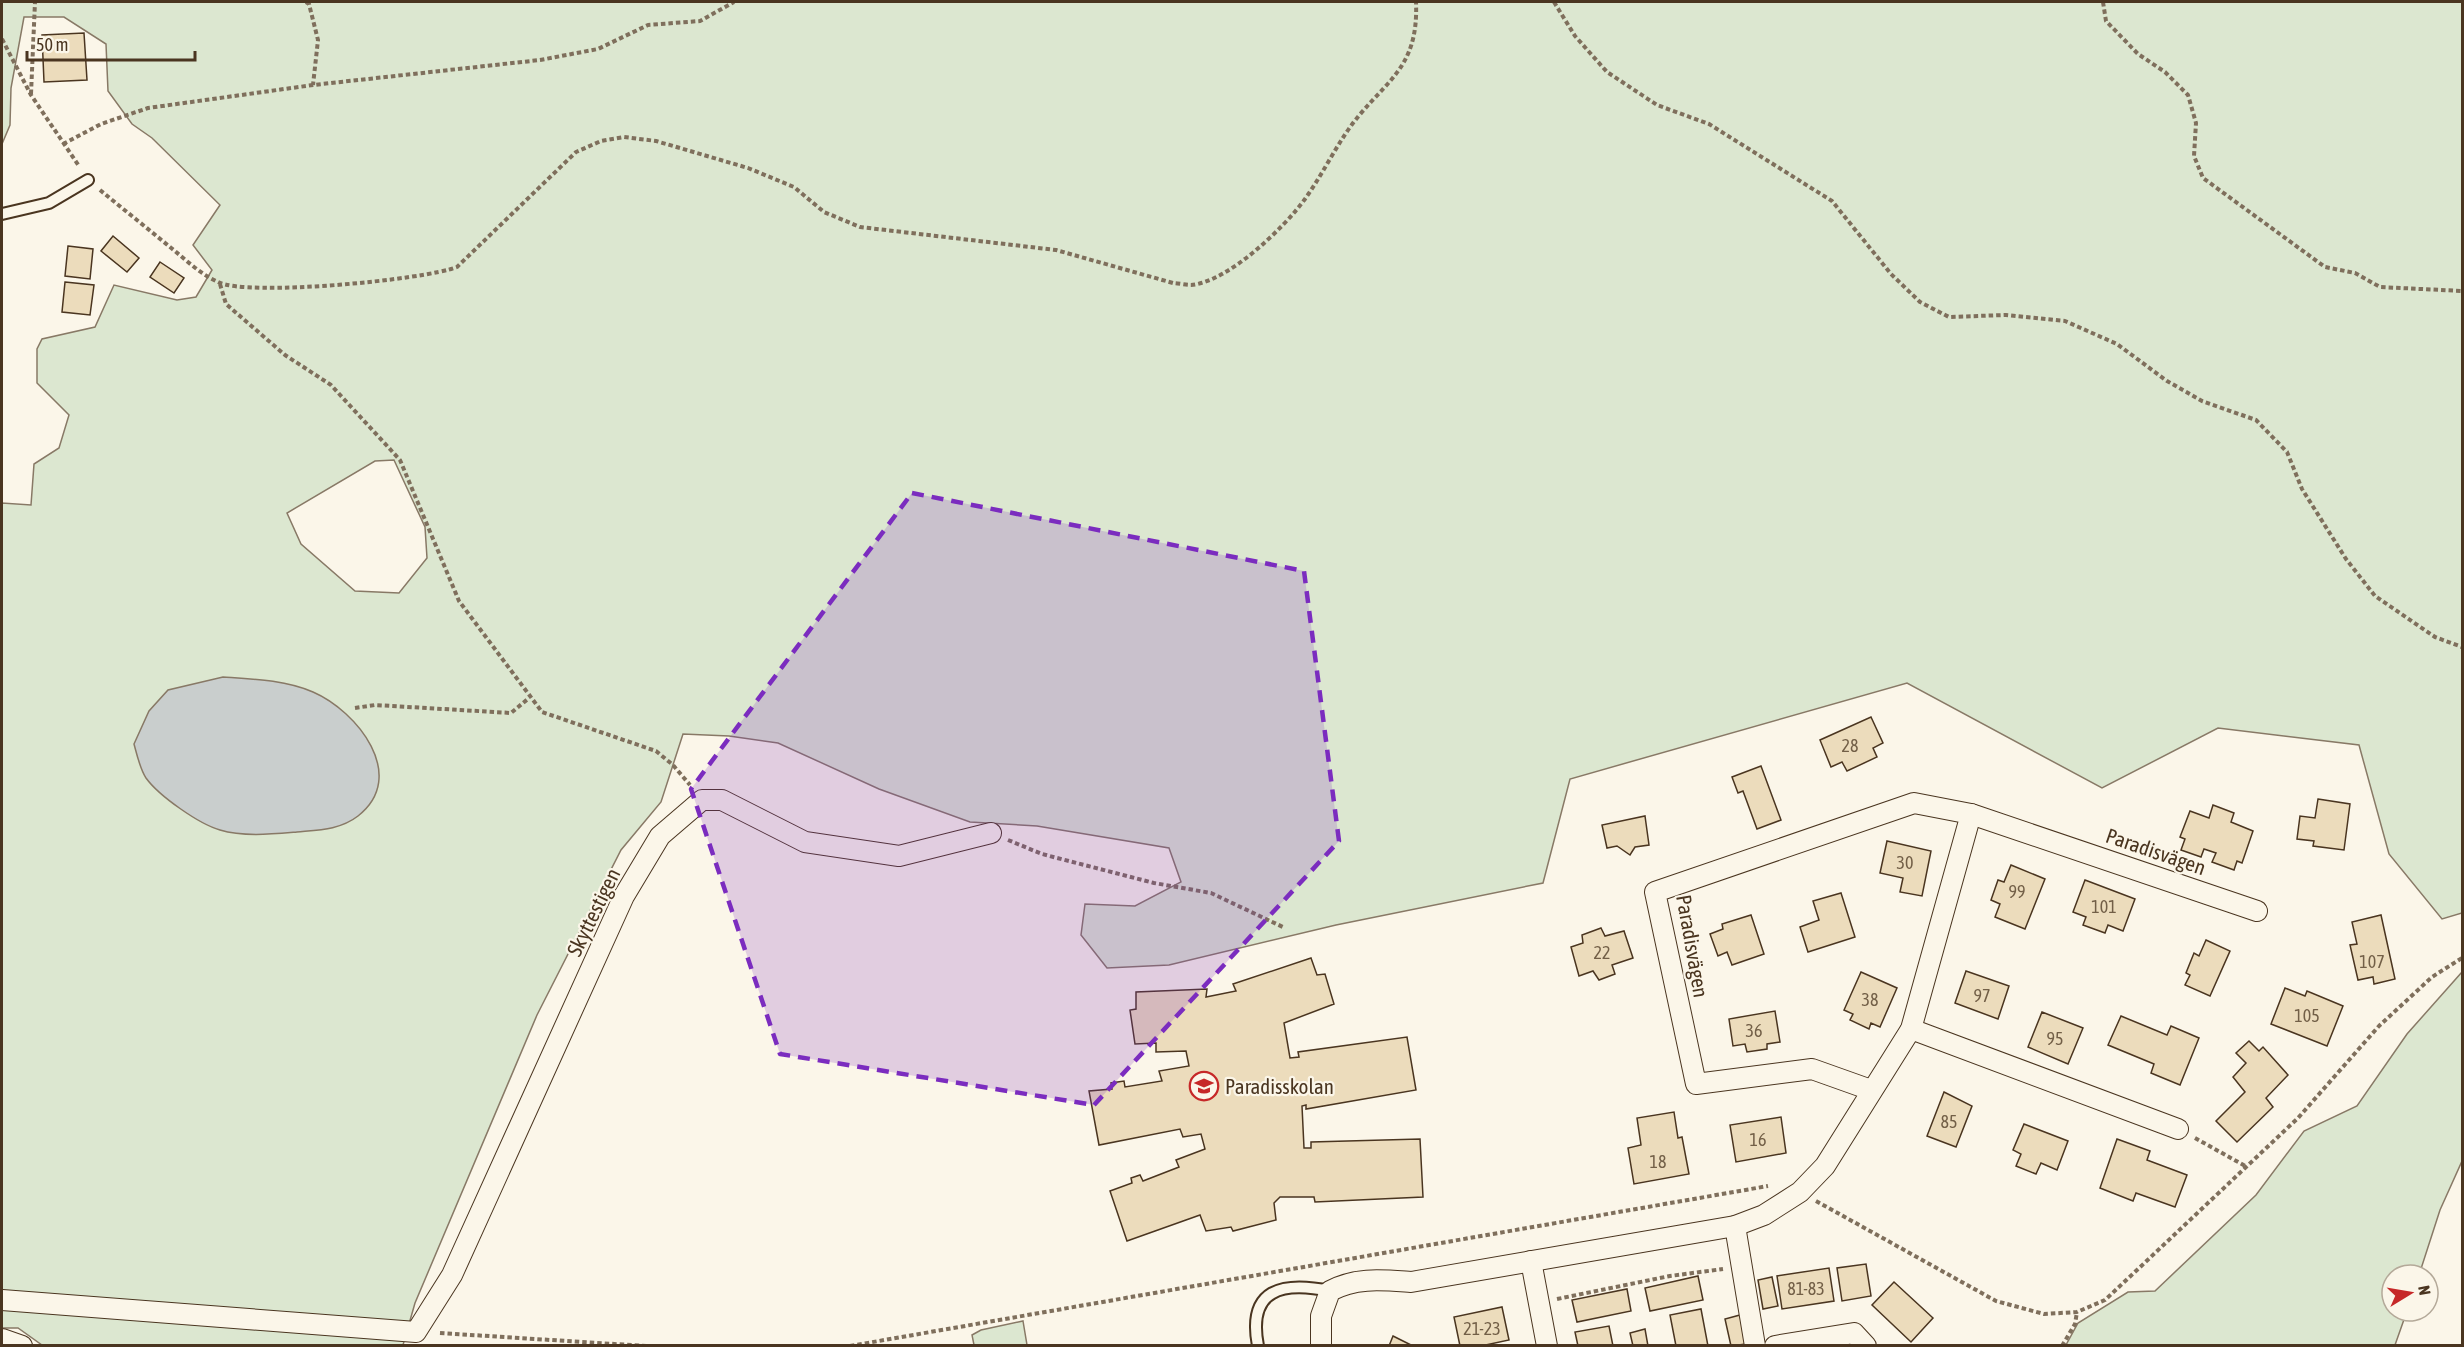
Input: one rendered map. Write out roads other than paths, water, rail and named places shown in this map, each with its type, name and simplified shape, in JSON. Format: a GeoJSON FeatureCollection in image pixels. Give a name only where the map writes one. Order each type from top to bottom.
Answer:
{"type":"FeatureCollection","features":[{"type":"Feature","properties":{"kind":"street","name":"Skyttestigen"},"geometry":{"type":"LineString","coordinates":[[2,1300],[416,1332],[452,1275],[486,1205],[624,896],[660,836],[702,800],[722,800],[805,842],[898,856],[991,833]]}},
{"type":"Feature","properties":{"kind":"street","name":"Paradisvägen"},"geometry":{"type":"LineString","coordinates":[[1871,1090],[1812,1069],[1696,1084],[1655,892],[1914,803],[1971,814],[2257,911]]}},
{"type":"Feature","properties":{"kind":"street"},"geometry":{"type":"LineString","coordinates":[[1321,1346],[1320,1316],[1330,1291],[1347,1282],[1372,1280],[1411,1282],[1735,1226],[1764,1215],[1800,1192],[1824,1166],[1911,1029],[1971,814]]}},
{"type":"Feature","properties":{"kind":"street"},"geometry":{"type":"LineString","coordinates":[[1911,1029],[2178,1129]]}},
{"type":"Feature","properties":{"kind":"street"},"geometry":{"type":"LineString","coordinates":[[1735,1226],[1755,1346]]}},
{"type":"Feature","properties":{"kind":"street"},"geometry":{"type":"LineString","coordinates":[[1531,1261],[1547,1346]]}},
{"type":"Feature","properties":{"kind":"street"},"geometry":{"type":"LineString","coordinates":[[1775,1346],[1854,1333],[1866,1346]]}},
{"type":"Feature","properties":{"kind":"street"},"geometry":{"type":"LineString","coordinates":[[2,1339],[22,1346]]}},
{"type":"Feature","properties":{"kind":"lane"},"geometry":{"type":"LineString","coordinates":[[2,214],[50,202],[88,180]]}},
{"type":"Feature","properties":{"kind":"lane"},"geometry":{"type":"LineString","coordinates":[[1258,1346],[1254,1327],[1260,1302],[1270,1292],[1308,1286],[1330,1291]]}},
{"type":"Feature","properties":{"kind":"place","name":"Paradisskolan"},"geometry":{"type":"Point","coordinates":[1204,1086]}}]}
